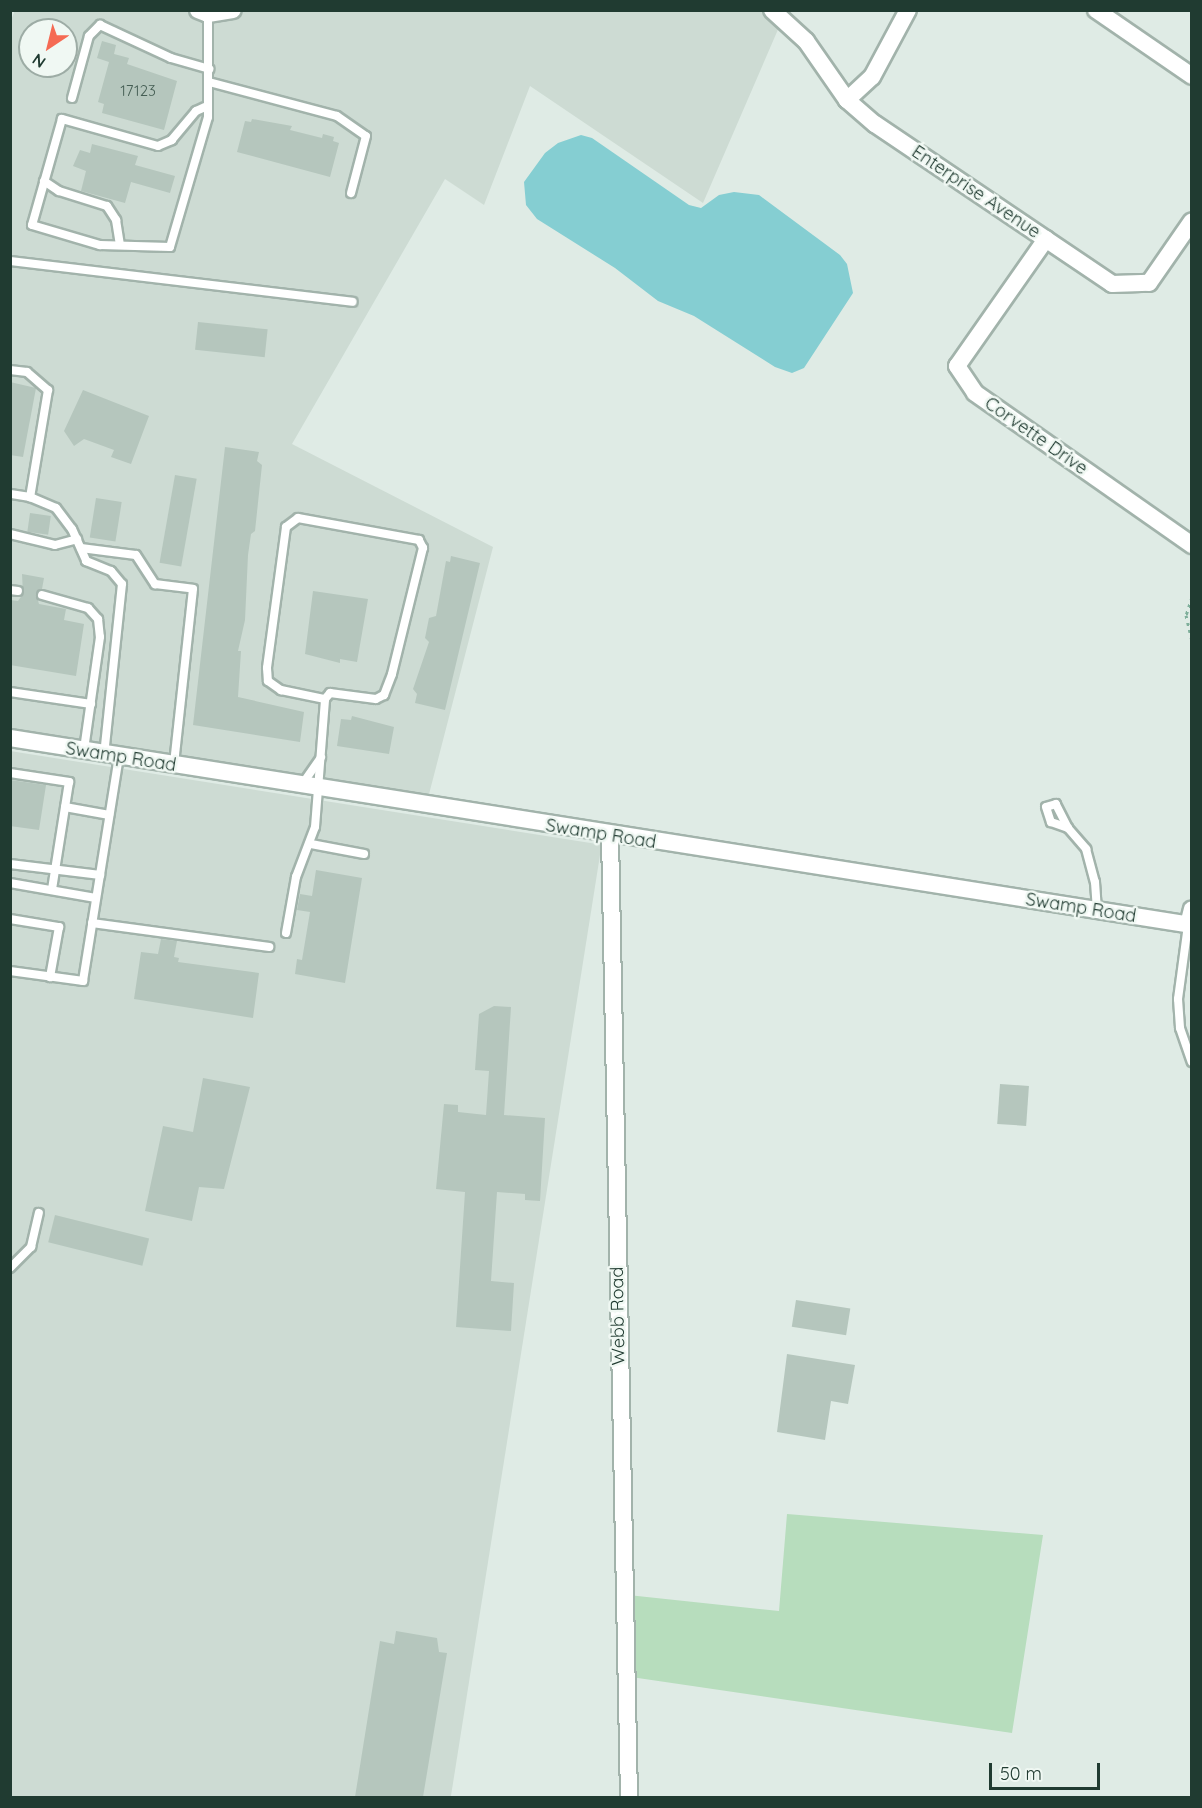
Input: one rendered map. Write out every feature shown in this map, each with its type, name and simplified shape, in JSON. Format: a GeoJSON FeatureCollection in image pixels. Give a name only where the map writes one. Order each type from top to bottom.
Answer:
{"type":"FeatureCollection","features":[{"type":"Feature","properties":{"kind":"street"},"geometry":{"type":"LineString","coordinates":[[205,12],[233,10]]}},
{"type":"Feature","properties":{"kind":"street","name":"Enterprise Avenue"},"geometry":{"type":"LineString","coordinates":[[772,10],[806,41],[847,100],[876,124],[1112,284],[1149,283],[1191,221]]}},
{"type":"Feature","properties":{"kind":"street"},"geometry":{"type":"LineString","coordinates":[[847,100],[872,77],[908,10]]}},
{"type":"Feature","properties":{"kind":"street"},"geometry":{"type":"LineString","coordinates":[[1096,10],[1191,76]]}},
{"type":"Feature","properties":{"kind":"street","name":"Corvette Drive"},"geometry":{"type":"LineString","coordinates":[[1046,239],[957,366],[975,393],[1191,545]]}},
{"type":"Feature","properties":{"kind":"street","name":"Swamp Road"},"geometry":{"type":"LineString","coordinates":[[10,738],[319,790],[1097,911],[1190,920]]}},
{"type":"Feature","properties":{"kind":"street","name":"Webb Road"},"geometry":{"type":"LineString","coordinates":[[610,835],[629,1797]]}},
{"type":"Feature","properties":{"kind":"lane"},"geometry":{"type":"LineString","coordinates":[[205,12],[209,69],[206,107],[208,117],[170,247],[100,245],[32,225],[62,119],[158,146],[172,140],[196,111],[206,107]]}},
{"type":"Feature","properties":{"kind":"lane"},"geometry":{"type":"LineString","coordinates":[[72,98],[90,36],[100,25],[171,58],[209,69]]}},
{"type":"Feature","properties":{"kind":"lane"},"geometry":{"type":"LineString","coordinates":[[209,82],[338,116],[366,136],[351,193]]}},
{"type":"Feature","properties":{"kind":"lane"},"geometry":{"type":"LineString","coordinates":[[44,182],[58,191],[107,206],[116,219],[120,245]]}},
{"type":"Feature","properties":{"kind":"lane"},"geometry":{"type":"LineString","coordinates":[[10,261],[353,302]]}},
{"type":"Feature","properties":{"kind":"lane"},"geometry":{"type":"LineString","coordinates":[[10,370],[27,372],[48,390],[30,497]]}},
{"type":"Feature","properties":{"kind":"lane"},"geometry":{"type":"LineString","coordinates":[[10,494],[30,497],[56,508],[77,539],[86,561],[111,571],[122,584],[109,815],[83,981],[10,971]]}},
{"type":"Feature","properties":{"kind":"lane"},"geometry":{"type":"LineString","coordinates":[[286,933],[296,878],[311,844],[319,790],[325,699],[330,693],[376,699],[384,695],[423,548],[419,540],[298,518],[286,527],[267,668],[268,681],[280,690],[325,699]]}},
{"type":"Feature","properties":{"kind":"lane"},"geometry":{"type":"LineString","coordinates":[[10,534],[55,545],[77,539]]}},
{"type":"Feature","properties":{"kind":"lane"},"geometry":{"type":"LineString","coordinates":[[81,548],[136,555],[155,584],[193,589],[174,766]]}},
{"type":"Feature","properties":{"kind":"lane"},"geometry":{"type":"LineString","coordinates":[[42,595],[88,608],[98,620],[100,637],[84,751]]}},
{"type":"Feature","properties":{"kind":"lane"},"geometry":{"type":"LineString","coordinates":[[10,692],[91,704]]}},
{"type":"Feature","properties":{"kind":"lane"},"geometry":{"type":"LineString","coordinates":[[301,787],[321,757]]}},
{"type":"Feature","properties":{"kind":"lane"},"geometry":{"type":"LineString","coordinates":[[10,773],[69,782],[52,889]]}},
{"type":"Feature","properties":{"kind":"lane"},"geometry":{"type":"LineString","coordinates":[[65,807],[109,815]]}},
{"type":"Feature","properties":{"kind":"lane"},"geometry":{"type":"LineString","coordinates":[[1068,828],[1080,837],[1090,860],[1097,911]]}},
{"type":"Feature","properties":{"kind":"lane"},"geometry":{"type":"LineString","coordinates":[[311,844],[364,854]]}},
{"type":"Feature","properties":{"kind":"lane"},"geometry":{"type":"LineString","coordinates":[[10,864],[100,875]]}},
{"type":"Feature","properties":{"kind":"lane"},"geometry":{"type":"LineString","coordinates":[[10,884],[52,889],[96,898]]}},
{"type":"Feature","properties":{"kind":"lane"},"geometry":{"type":"LineString","coordinates":[[10,919],[59,927],[51,977]]}},
{"type":"Feature","properties":{"kind":"lane"},"geometry":{"type":"LineString","coordinates":[[1190,920],[1178,999],[1180,1029],[1191,1062]]}},
{"type":"Feature","properties":{"kind":"lane"},"geometry":{"type":"LineString","coordinates":[[92,923],[269,947]]}},
{"type":"Feature","properties":{"kind":"lane"},"geometry":{"type":"LineString","coordinates":[[10,1268],[31,1247],[39,1213]]}},
{"type":"Feature","properties":{"kind":"path"},"geometry":{"type":"LineString","coordinates":[[1191,597],[1186,615],[1191,640]]}},
{"type":"Feature","properties":{"kind":"shaded area"},"geometry":{"type":"Polygon","coordinates":[[[15,10],[786,11],[703,203],[530,86],[484,205],[445,179],[292,444],[493,547],[427,802],[11,730],[10,23],[15,10]]]}},
{"type":"Feature","properties":{"kind":"shaded area"},"geometry":{"type":"Polygon","coordinates":[[[10,751],[602,845],[451,1798],[10,1798],[10,751]]]}},
{"type":"Feature","properties":{"kind":"green space"},"geometry":{"type":"Polygon","coordinates":[[[787,1514],[1043,1535],[1012,1733],[631,1677],[628,1595],[779,1611],[787,1514]]]}},
{"type":"Feature","properties":{"kind":"water"},"geometry":{"type":"Polygon","coordinates":[[[581,135],[592,138],[689,205],[701,208],[719,195],[734,192],[759,195],[840,255],[847,264],[853,293],[804,368],[792,373],[775,367],[694,316],[658,301],[615,268],[537,219],[526,205],[524,182],[545,153],[558,143],[581,135]]]}},
{"type":"Feature","properties":{"kind":"building"},"geometry":{"type":"Polygon","coordinates":[[[102,41],[116,45],[114,54],[129,58],[127,64],[177,81],[164,130],[102,113],[104,104],[98,102],[109,62],[97,58],[102,41]]]}},
{"type":"Feature","properties":{"kind":"building"},"geometry":{"type":"Polygon","coordinates":[[[252,119],[292,126],[290,130],[322,138],[323,134],[334,137],[333,141],[339,143],[330,177],[237,152],[245,121],[251,122],[252,119]]]}},
{"type":"Feature","properties":{"kind":"building"},"geometry":{"type":"Polygon","coordinates":[[[92,144],[138,156],[135,165],[175,176],[170,193],[131,182],[125,203],[81,191],[86,171],[73,166],[80,150],[90,153],[92,144]]]}},
{"type":"Feature","properties":{"kind":"building"},"geometry":{"type":"Polygon","coordinates":[[[198,322],[268,329],[265,357],[195,350],[198,322]]]}},
{"type":"Feature","properties":{"kind":"building"},"geometry":{"type":"Polygon","coordinates":[[[10,382],[36,388],[23,457],[10,455],[10,382]]]}},
{"type":"Feature","properties":{"kind":"building"},"geometry":{"type":"Polygon","coordinates":[[[83,390],[149,416],[131,464],[111,457],[114,450],[84,439],[74,446],[64,431],[83,390]]]}},
{"type":"Feature","properties":{"kind":"building"},"geometry":{"type":"Polygon","coordinates":[[[225,447],[259,452],[257,461],[262,465],[255,531],[251,534],[248,555],[245,620],[238,651],[241,651],[238,697],[304,712],[300,742],[193,725],[225,447]]]}},
{"type":"Feature","properties":{"kind":"building"},"geometry":{"type":"Polygon","coordinates":[[[175,475],[197,479],[181,566],[160,563],[175,475]]]}},
{"type":"Feature","properties":{"kind":"building"},"geometry":{"type":"Polygon","coordinates":[[[96,498],[122,502],[115,542],[90,538],[96,498]]]}},
{"type":"Feature","properties":{"kind":"building"},"geometry":{"type":"Polygon","coordinates":[[[30,513],[51,516],[48,535],[27,532],[30,513]]]}},
{"type":"Feature","properties":{"kind":"building"},"geometry":{"type":"Polygon","coordinates":[[[451,556],[480,563],[445,710],[415,703],[417,694],[413,689],[429,642],[425,638],[429,618],[436,616],[446,561],[450,562],[451,556]]]}},
{"type":"Feature","properties":{"kind":"building"},"geometry":{"type":"Polygon","coordinates":[[[22,574],[44,578],[42,589],[36,594],[39,604],[66,609],[64,620],[84,624],[76,676],[10,665],[10,600],[18,601],[23,594],[22,574]]]}},
{"type":"Feature","properties":{"kind":"building"},"geometry":{"type":"Polygon","coordinates":[[[313,591],[368,599],[357,662],[340,659],[340,663],[305,654],[313,591]]]}},
{"type":"Feature","properties":{"kind":"building"},"geometry":{"type":"Polygon","coordinates":[[[352,716],[394,727],[389,754],[337,746],[341,719],[351,720],[352,716]]]}},
{"type":"Feature","properties":{"kind":"building"},"geometry":{"type":"Polygon","coordinates":[[[10,780],[46,785],[39,830],[10,826],[10,780]]]}},
{"type":"Feature","properties":{"kind":"building"},"geometry":{"type":"Polygon","coordinates":[[[316,870],[362,878],[345,983],[295,974],[297,959],[302,960],[310,912],[297,910],[300,894],[312,896],[316,870]]]}},
{"type":"Feature","properties":{"kind":"building"},"geometry":{"type":"Polygon","coordinates":[[[161,939],[177,941],[174,957],[179,958],[178,962],[259,973],[253,1018],[134,999],[141,952],[158,954],[161,939]]]}},
{"type":"Feature","properties":{"kind":"building"},"geometry":{"type":"Polygon","coordinates":[[[494,1006],[511,1007],[504,1115],[545,1118],[540,1201],[525,1200],[525,1194],[497,1192],[491,1281],[514,1283],[511,1331],[456,1327],[465,1192],[436,1189],[444,1104],[458,1105],[458,1112],[486,1115],[489,1071],[475,1070],[479,1014],[494,1006]]]}},
{"type":"Feature","properties":{"kind":"building"},"geometry":{"type":"Polygon","coordinates":[[[203,1078],[250,1087],[224,1189],[199,1187],[192,1221],[145,1211],[163,1126],[193,1132],[203,1078]]]}},
{"type":"Feature","properties":{"kind":"building"},"geometry":{"type":"Polygon","coordinates":[[[1000,1084],[1029,1086],[1026,1126],[997,1124],[1000,1084]]]}},
{"type":"Feature","properties":{"kind":"building"},"geometry":{"type":"Polygon","coordinates":[[[55,1215],[149,1238],[142,1266],[48,1242],[55,1215]]]}},
{"type":"Feature","properties":{"kind":"building"},"geometry":{"type":"Polygon","coordinates":[[[796,1300],[850,1309],[846,1335],[792,1327],[796,1300]]]}},
{"type":"Feature","properties":{"kind":"building"},"geometry":{"type":"Polygon","coordinates":[[[787,1354],[855,1365],[848,1404],[831,1401],[825,1440],[777,1432],[787,1354]]]}},
{"type":"Feature","properties":{"kind":"building"},"geometry":{"type":"Polygon","coordinates":[[[396,1631],[437,1638],[439,1652],[447,1653],[423,1797],[355,1797],[380,1641],[394,1644],[396,1631]]]}}]}
